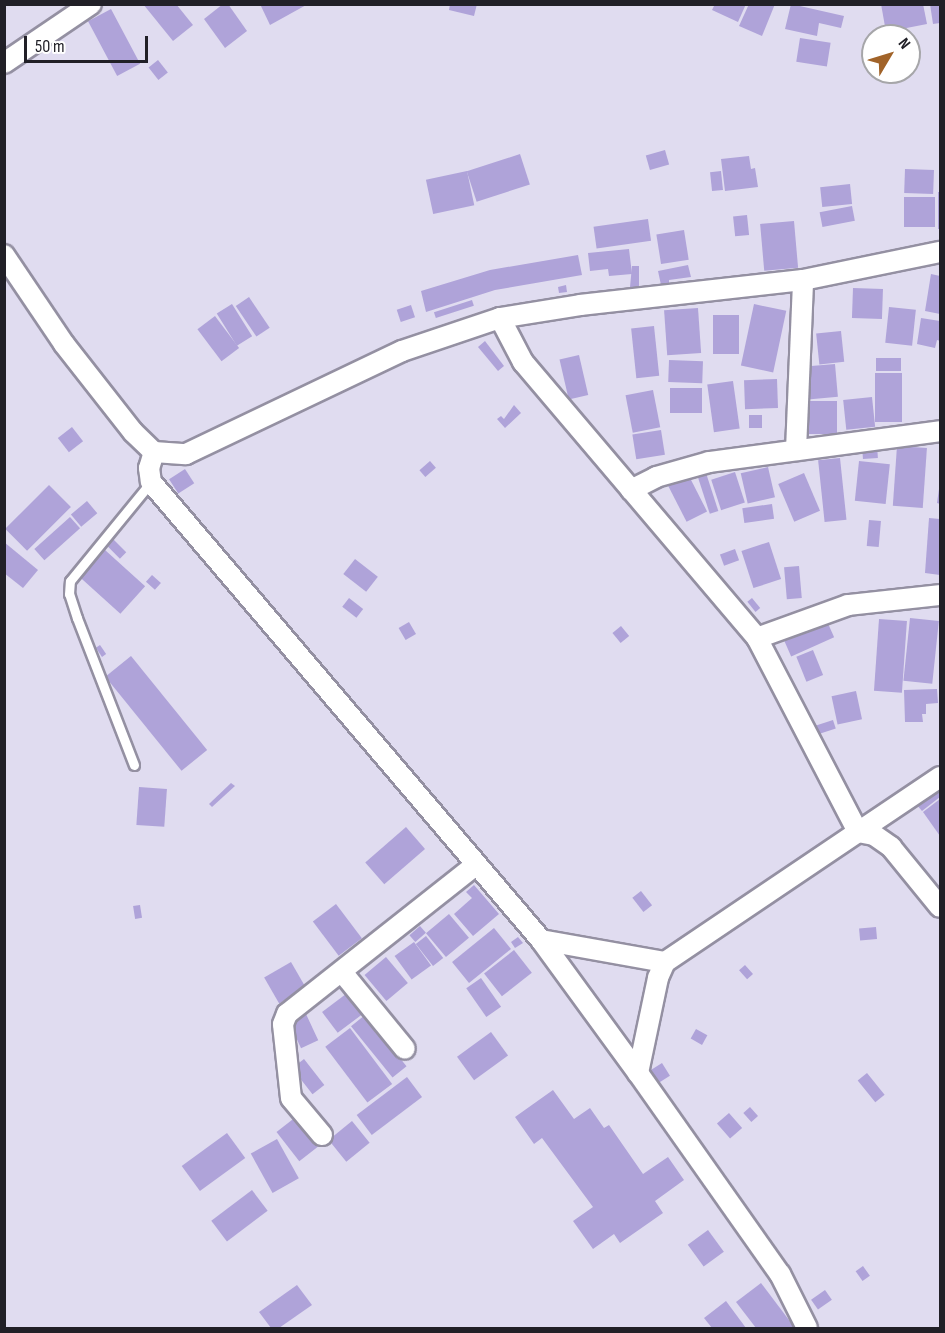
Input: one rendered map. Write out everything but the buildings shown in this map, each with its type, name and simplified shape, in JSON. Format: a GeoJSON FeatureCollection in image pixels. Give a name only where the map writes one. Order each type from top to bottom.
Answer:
{"type":"FeatureCollection","features":[{"type":"Feature","properties":{"kind":"street"},"geometry":{"type":"LineString","coordinates":[[4,63],[91,4]]}},
{"type":"Feature","properties":{"kind":"street"},"geometry":{"type":"LineString","coordinates":[[4,255],[64,344],[132,432],[154,452],[186,453],[402,351],[500,318],[580,305],[803,280],[940,252]]}},
{"type":"Feature","properties":{"kind":"street"},"geometry":{"type":"LineString","coordinates":[[796,450],[803,280]]}},
{"type":"Feature","properties":{"kind":"street"},"geometry":{"type":"LineString","coordinates":[[500,318],[523,362],[757,638],[858,832]]}},
{"type":"Feature","properties":{"kind":"street"},"geometry":{"type":"LineString","coordinates":[[631,490],[656,477],[709,462],[940,431]]}},
{"type":"Feature","properties":{"kind":"street"},"geometry":{"type":"LineString","coordinates":[[154,452],[149,468],[151,482],[541,940],[638,1072],[780,1274],[807,1329]]}},
{"type":"Feature","properties":{"kind":"street"},"geometry":{"type":"LineString","coordinates":[[757,638],[848,605],[940,595]]}},
{"type":"Feature","properties":{"kind":"street"},"geometry":{"type":"LineString","coordinates":[[638,1072],[658,978],[664,962],[940,777]]}},
{"type":"Feature","properties":{"kind":"street"},"geometry":{"type":"LineString","coordinates":[[858,832],[874,835],[891,847],[940,907]]}},
{"type":"Feature","properties":{"kind":"street"},"geometry":{"type":"LineString","coordinates":[[322,1135],[291,1098],[283,1024],[287,1014],[476,865]]}},
{"type":"Feature","properties":{"kind":"street"},"geometry":{"type":"LineString","coordinates":[[541,940],[664,962]]}},
{"type":"Feature","properties":{"kind":"street"},"geometry":{"type":"LineString","coordinates":[[342,972],[405,1049]]}},
{"type":"Feature","properties":{"kind":"lane"},"geometry":{"type":"LineString","coordinates":[[134,765],[69,594],[70,581],[151,482]]}}]}
